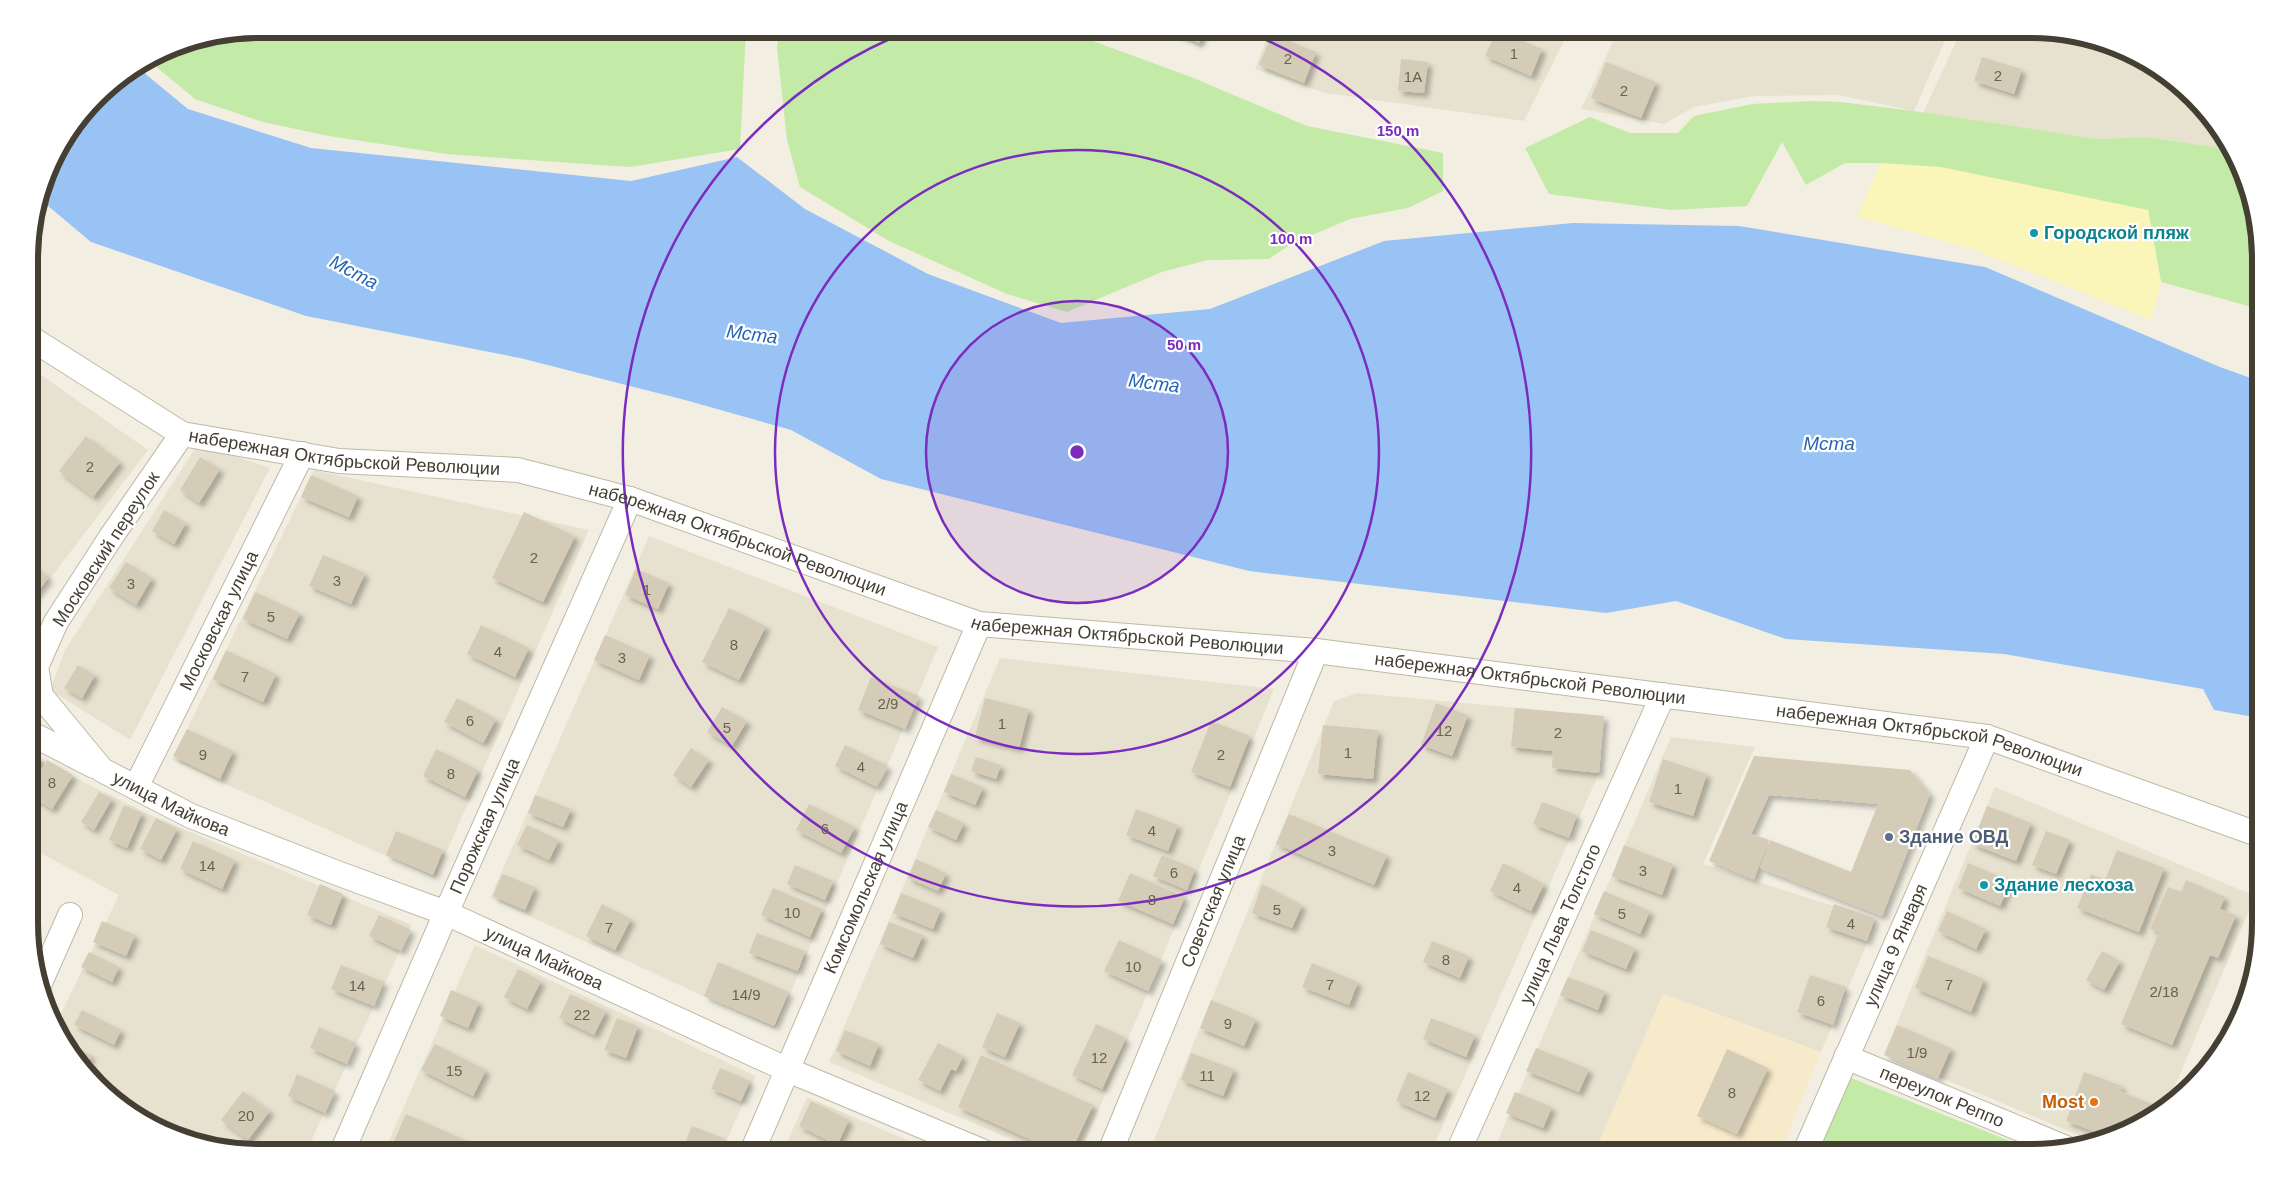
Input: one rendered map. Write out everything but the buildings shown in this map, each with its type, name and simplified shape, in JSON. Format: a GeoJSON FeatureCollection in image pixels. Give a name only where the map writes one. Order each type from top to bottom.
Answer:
{"type":"FeatureCollection","features":[{"type":"Feature","properties":{"kind":"street","name":"набережная Октябрьской Революции"},"geometry":{"type":"LineString","coordinates":[[38,342],[182,434],[340,461],[518,470],[630,499],[979,624],[1316,651],[1987,737],[2252,831]]}},
{"type":"Feature","properties":{"kind":"street","name":"Московский переулок"},"geometry":{"type":"LineString","coordinates":[[38,662],[56,622],[111,537],[182,434]]}},
{"type":"Feature","properties":{"kind":"street","name":"Московская улица"},"geometry":{"type":"LineString","coordinates":[[136,788],[302,454]]}},
{"type":"Feature","properties":{"kind":"street","name":"Порожская улица"},"geometry":{"type":"LineString","coordinates":[[345,1144],[446,912],[630,499]]}},
{"type":"Feature","properties":{"kind":"street","name":"Комсомольская улица"},"geometry":{"type":"LineString","coordinates":[[756,1144],[979,624]]}},
{"type":"Feature","properties":{"kind":"street","name":"Советская улица"},"geometry":{"type":"LineString","coordinates":[[1113,1144],[1316,651]]}},
{"type":"Feature","properties":{"kind":"street","name":"Московский переулок"},"geometry":{"type":"LineString","coordinates":[[38,679],[41,696]]}},
{"type":"Feature","properties":{"kind":"street","name":"улица Льва Толстого"},"geometry":{"type":"LineString","coordinates":[[1462,1144],[1663,695]]}},
{"type":"Feature","properties":{"kind":"street","name":"улица Майкова"},"geometry":{"type":"LineString","coordinates":[[41,696],[102,770]]}},
{"type":"Feature","properties":{"kind":"street","name":"улица Майкова"},"geometry":{"type":"LineString","coordinates":[[38,736],[191,816],[337,873],[446,912],[788,1070],[965,1144]]}},
{"type":"Feature","properties":{"kind":"street","name":"улица 9 Января"},"geometry":{"type":"LineString","coordinates":[[1808,1144],[1987,737]]}},
{"type":"Feature","properties":{"kind":"street"},"geometry":{"type":"LineString","coordinates":[[44,974],[70,915]]}},
{"type":"Feature","properties":{"kind":"street","name":"переулок Реппо"},"geometry":{"type":"LineString","coordinates":[[1846,1057],[2053,1142]]}},
{"type":"Feature","properties":{"kind":"shaded area"},"geometry":{"type":"Polygon","coordinates":[[[1178,38],[1207,38],[1202,48],[1178,38]]]}},
{"type":"Feature","properties":{"kind":"shaded area"},"geometry":{"type":"Polygon","coordinates":[[[1267,38],[1566,38],[1524,121],[1325,93],[1255,69],[1267,38]]]}},
{"type":"Feature","properties":{"kind":"shaded area"},"geometry":{"type":"Polygon","coordinates":[[[1615,38],[1946,38],[1914,111],[1839,95],[1754,96],[1694,107],[1664,124],[1581,109],[1615,38]]]}},
{"type":"Feature","properties":{"kind":"shaded area"},"geometry":{"type":"Polygon","coordinates":[[[1958,38],[2059,39],[2101,49],[2141,67],[2165,83],[2187,102],[2206,124],[2220,145],[2219,148],[2147,137],[2097,139],[1923,113],[1958,38]]]}},
{"type":"Feature","properties":{"kind":"shaded area"},"geometry":{"type":"Polygon","coordinates":[[[38,373],[148,450],[38,594],[38,373]]]}},
{"type":"Feature","properties":{"kind":"shaded area"},"geometry":{"type":"Polygon","coordinates":[[[198,444],[270,468],[130,740],[50,690],[65,650],[198,444]]]}},
{"type":"Feature","properties":{"kind":"shaded area"},"geometry":{"type":"Polygon","coordinates":[[[314,470],[589,530],[435,878],[172,760],[314,470]]]}},
{"type":"Feature","properties":{"kind":"shaded area"},"geometry":{"type":"Polygon","coordinates":[[[649,536],[938,647],[775,1029],[490,898],[649,536]]]}},
{"type":"Feature","properties":{"kind":"shaded area"},"geometry":{"type":"Polygon","coordinates":[[[1000,658],[1274,689],[1084,1144],[1022,1144],[829,1062],[1000,658]]]}},
{"type":"Feature","properties":{"kind":"shaded area"},"geometry":{"type":"Polygon","coordinates":[[[1357,693],[1604,716],[1599,773],[1435,1144],[1152,1144],[1334,701],[1357,693]]]}},
{"type":"Feature","properties":{"kind":"shaded area"},"geometry":{"type":"Polygon","coordinates":[[[1671,737],[1755,747],[1703,864],[1877,920],[1821,1052],[1663,994],[1598,1144],[1496,1144],[1671,737]]]}},
{"type":"Feature","properties":{"kind":"shaded area"},"geometry":{"type":"Polygon","coordinates":[[[38,759],[148,814],[412,925],[310,1144],[230,1142],[201,1136],[174,1127],[148,1114],[124,1098],[102,1079],[83,1057],[59,1018],[119,895],[38,852],[38,759]]]}},
{"type":"Feature","properties":{"kind":"shaded area"},"geometry":{"type":"Polygon","coordinates":[[[1995,787],[2252,895],[2252,903],[2173,1092],[2141,1114],[2115,1127],[2083,1137],[1884,1054],[1995,787]]]}},
{"type":"Feature","properties":{"kind":"shaded area"},"geometry":{"type":"Polygon","coordinates":[[[475,945],[756,1076],[725,1144],[388,1144],[475,945]]]}},
{"type":"Feature","properties":{"kind":"shaded area"},"geometry":{"type":"Polygon","coordinates":[[[1663,994],[1821,1052],[1784,1144],[1598,1144],[1663,994]]]}},
{"type":"Feature","properties":{"kind":"shaded area"},"geometry":{"type":"Polygon","coordinates":[[[807,1097],[916,1144],[786,1144],[807,1097]]]}},
{"type":"Feature","properties":{"kind":"green space"},"geometry":{"type":"Polygon","coordinates":[[[746,38],[740,149],[630,167],[446,154],[329,136],[263,122],[195,99],[153,64],[188,49],[230,39],[746,38]]]}},
{"type":"Feature","properties":{"kind":"green space"},"geometry":{"type":"Polygon","coordinates":[[[778,38],[1085,38],[1191,77],[1307,126],[1443,153],[1443,191],[1408,208],[1350,219],[1291,244],[1269,259],[1208,260],[1162,272],[1067,312],[1007,294],[889,241],[800,187],[787,140],[777,47],[778,38]]]}},
{"type":"Feature","properties":{"kind":"green space"},"geometry":{"type":"Polygon","coordinates":[[[1813,101],[1841,102],[1914,111],[2097,139],[2147,137],[2219,148],[2220,145],[2240,188],[2250,230],[2252,307],[2161,282],[2148,210],[1881,163],[1845,163],[1806,185],[1782,142],[1747,206],[1671,210],[1549,194],[1525,148],[1590,117],[1630,133],[1678,133],[1694,116],[1752,104],[1813,101]]]}},
{"type":"Feature","properties":{"kind":"green space"},"geometry":{"type":"Polygon","coordinates":[[[1851,1078],[2018,1144],[1821,1144],[1851,1078]]]}},
{"type":"Feature","properties":{"kind":"sand","name":"Городской пляж"},"geometry":{"type":"Polygon","coordinates":[[[1881,163],[1941,167],[2148,210],[2161,282],[2151,320],[1973,249],[1857,217],[1881,163]]]}},
{"type":"Feature","properties":{"kind":"water","name":"Мста"},"geometry":{"type":"Polygon","coordinates":[[[142,71],[188,109],[311,148],[631,181],[737,157],[805,209],[928,274],[1061,323],[1210,309],[1384,241],[1573,223],[1739,226],[1985,267],[2220,367],[2252,378],[2252,717],[2214,710],[2203,689],[2004,654],[1786,639],[1676,601],[1606,613],[1249,571],[881,479],[791,430],[685,400],[520,358],[306,316],[91,242],[45,203],[45,201],[60,161],[83,124],[113,92],[142,71]]]}},
{"type":"Feature","properties":{"kind":"place","name":"Городской пляж"},"geometry":{"type":"Point","coordinates":[2034,233]}},
{"type":"Feature","properties":{"kind":"place","name":"Здание ОВД"},"geometry":{"type":"Point","coordinates":[1889,837]}},
{"type":"Feature","properties":{"kind":"place","name":"Здание лесхоза"},"geometry":{"type":"Point","coordinates":[1984,885]}},
{"type":"Feature","properties":{"kind":"place","name":"Most"},"geometry":{"type":"Point","coordinates":[2094,1102]}}]}
